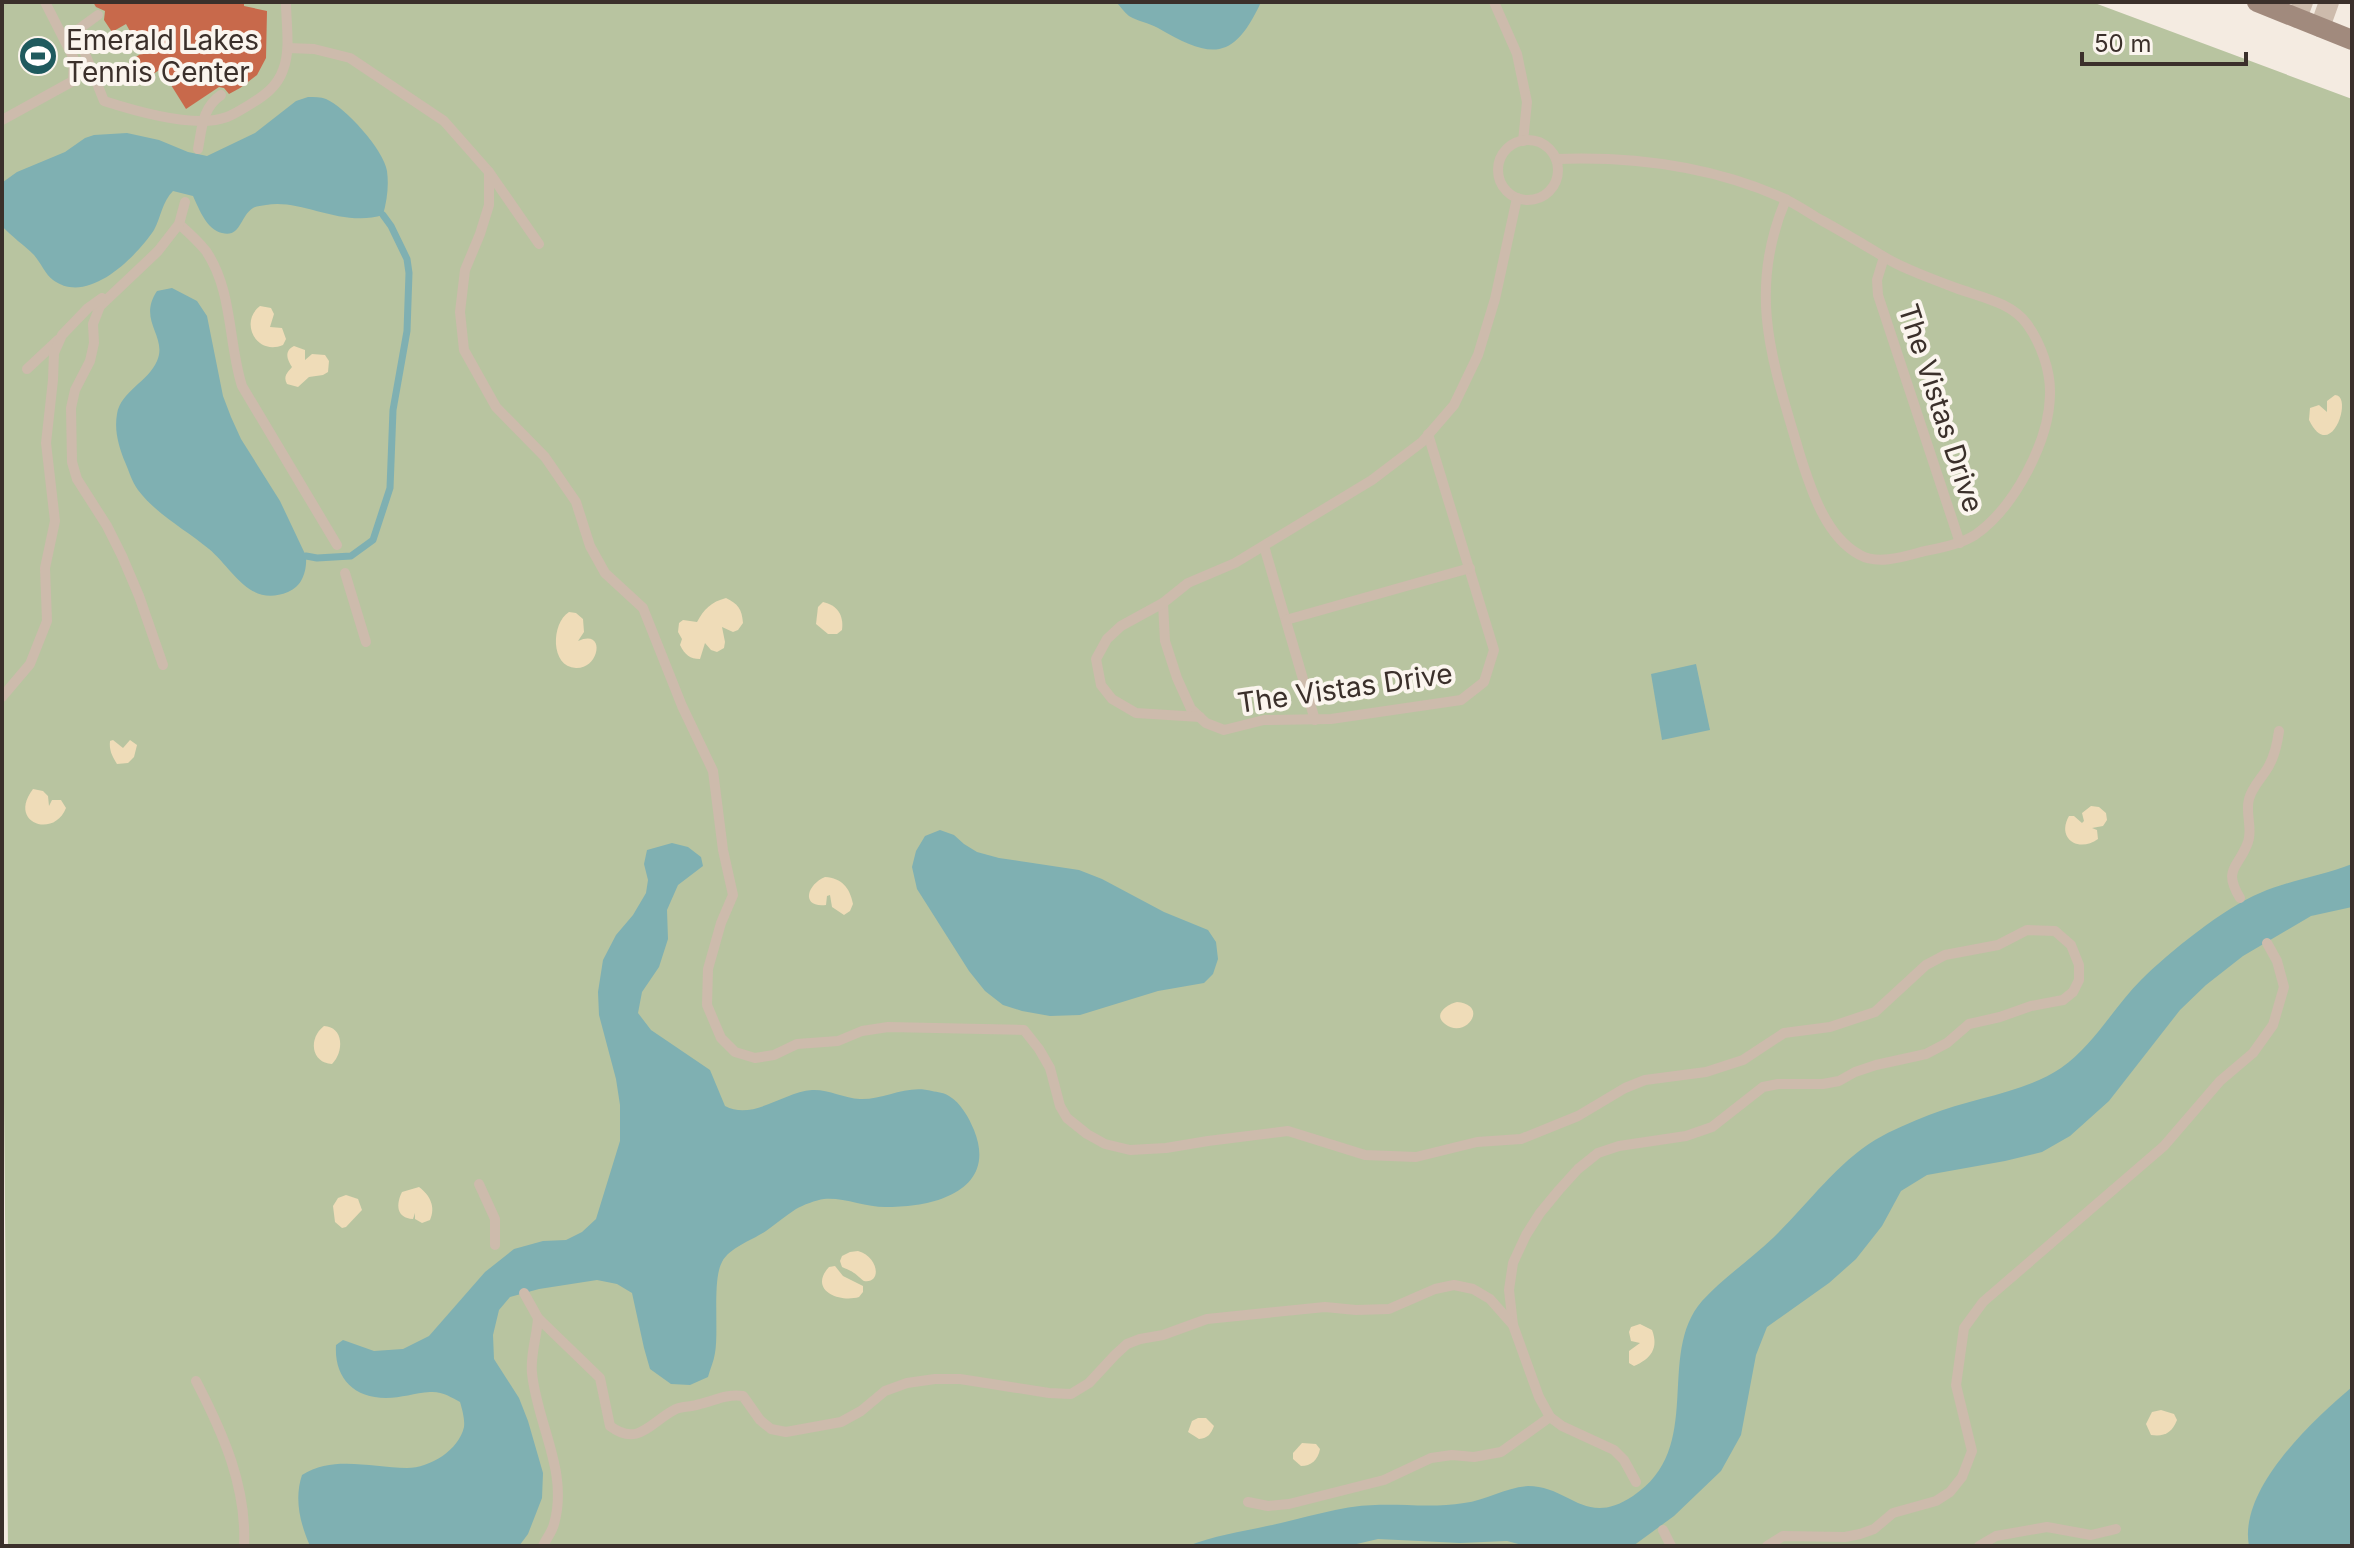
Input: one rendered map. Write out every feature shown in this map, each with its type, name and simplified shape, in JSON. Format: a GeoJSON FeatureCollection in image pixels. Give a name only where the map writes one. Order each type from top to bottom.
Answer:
{"type":"FeatureCollection","features":[{"type":"Feature","properties":{"kind":"street"},"geometry":{"type":"LineString","coordinates":[[2257,2],[2300,10],[2320,27],[2352,40]]}},
{"type":"Feature","properties":{"kind":"street"},"geometry":{"type":"LineString","coordinates":[[2320,27],[2329,2]]}},
{"type":"Feature","properties":{"kind":"lane"},"geometry":{"type":"LineString","coordinates":[[2,120],[73,81],[74,59],[45,2]]}},
{"type":"Feature","properties":{"kind":"lane"},"geometry":{"type":"LineString","coordinates":[[98,15],[76,31],[104,101],[134,110],[202,120],[225,118],[261,98],[276,85],[288,48],[286,2]]}},
{"type":"Feature","properties":{"kind":"lane"},"geometry":{"type":"LineString","coordinates":[[1494,2],[1517,54],[1527,102],[1523,141]]}},
{"type":"Feature","properties":{"kind":"lane"},"geometry":{"type":"LineString","coordinates":[[288,48],[314,49],[350,58],[444,121],[489,172],[539,244]]}},
{"type":"Feature","properties":{"kind":"lane"},"geometry":{"type":"LineString","coordinates":[[198,149],[202,120],[210,104],[221,95]]}},
{"type":"Feature","properties":{"kind":"lane"},"geometry":{"type":"LineString","coordinates":[[1523,141],[1543,144],[1556,159],[1558,169],[1557,179],[1545,195],[1526,201],[1502,186],[1498,167],[1506,150],[1523,141]]}},
{"type":"Feature","properties":{"kind":"lane","name":"The Vistas Drive"},"geometry":{"type":"LineString","coordinates":[[1556,159],[1601,159],[1701,169],[1786,199],[1884,257],[2008,307],[2026,323],[2039,347],[2047,372],[2050,393],[2047,422],[2038,448],[2012,497],[1993,520],[1960,543],[1878,295],[1877,280],[1884,257]]}},
{"type":"Feature","properties":{"kind":"lane"},"geometry":{"type":"LineString","coordinates":[[489,172],[489,205],[465,270],[460,312],[464,350],[496,407],[545,457],[576,502],[590,546],[605,573],[643,608],[682,706],[713,771],[723,850],[733,895],[721,923],[708,969],[707,1005],[721,1038],[735,1052],[755,1058],[774,1055],[797,1044],[838,1041],[862,1031],[888,1027],[1024,1030],[1050,1068],[1060,1106],[1067,1118],[1105,1144],[1130,1150],[1166,1148],[1288,1131],[1365,1155],[1416,1157],[1477,1142],[1521,1139],[1578,1116],[1625,1088],[1645,1080],[1706,1072],[1743,1060],[1784,1033],[1830,1027],[1875,1012],[1926,965],[1945,955],[1998,945],[2027,930],[2055,931],[2071,945],[2079,965],[2079,980],[2073,992],[2063,1000],[1969,1024],[1947,1043],[1926,1054],[1876,1065],[1839,1081],[1763,1087],[1712,1127],[1686,1136],[1619,1146],[1598,1153],[1578,1169],[1540,1213],[1513,1263],[1509,1290],[1513,1325],[1539,1397],[1550,1417],[1575,1433],[1614,1450],[1624,1460],[1636,1482]]}},
{"type":"Feature","properties":{"kind":"lane"},"geometry":{"type":"LineString","coordinates":[[1200,717],[1136,713],[1112,699],[1101,685],[1096,659],[1107,639],[1121,626],[1163,603],[1188,583],[1235,563],[1372,480],[1422,442],[1454,405],[1478,355],[1495,299],[1517,198]]}},
{"type":"Feature","properties":{"kind":"lane"},"geometry":{"type":"LineString","coordinates":[[1786,199],[1775,223],[1766,264],[1765,315],[1769,349],[1801,458],[1823,514],[1839,540],[1862,557],[1881,559],[1906,556],[1960,543]]}},
{"type":"Feature","properties":{"kind":"lane"},"geometry":{"type":"LineString","coordinates":[[163,665],[122,556],[77,479],[72,462],[71,408],[75,390],[90,361],[94,343],[93,324],[100,306],[158,251],[179,224],[185,202]]}},
{"type":"Feature","properties":{"kind":"lane"},"geometry":{"type":"LineString","coordinates":[[179,224],[205,250],[218,272],[242,386],[337,545]]}},
{"type":"Feature","properties":{"kind":"lane"},"geometry":{"type":"LineString","coordinates":[[27,369],[88,308],[116,289]]}},
{"type":"Feature","properties":{"kind":"lane"},"geometry":{"type":"LineString","coordinates":[[2,697],[30,664],[47,621],[45,568],[55,521],[46,443],[54,353],[62,335]]}},
{"type":"Feature","properties":{"kind":"lane","name":"The Vistas Drive"},"geometry":{"type":"LineString","coordinates":[[1163,603],[1165,641],[1191,709],[1206,723],[1224,730],[1264,720],[1315,720],[1461,700],[1484,682],[1494,650],[1428,434]]}},
{"type":"Feature","properties":{"kind":"lane"},"geometry":{"type":"LineString","coordinates":[[1264,546],[1315,720]]}},
{"type":"Feature","properties":{"kind":"lane"},"geometry":{"type":"LineString","coordinates":[[1286,620],[1470,568]]}},
{"type":"Feature","properties":{"kind":"lane"},"geometry":{"type":"LineString","coordinates":[[345,573],[366,642]]}},
{"type":"Feature","properties":{"kind":"lane"},"geometry":{"type":"LineString","coordinates":[[2240,898],[2231,875],[2249,841],[2249,800],[2274,758],[2279,731]]}},
{"type":"Feature","properties":{"kind":"lane"},"geometry":{"type":"LineString","coordinates":[[1767,1546],[1783,1536],[1845,1537],[1860,1534],[1874,1529],[1893,1513],[1936,1501],[1950,1492],[1962,1477],[1972,1451],[1956,1385],[1964,1328],[1983,1302],[2164,1146],[2220,1081],[2253,1053],[2273,1025],[2284,987],[2277,961],[2267,943]]}},
{"type":"Feature","properties":{"kind":"lane"},"geometry":{"type":"LineString","coordinates":[[479,1184],[495,1219],[495,1245]]}},
{"type":"Feature","properties":{"kind":"lane"},"geometry":{"type":"LineString","coordinates":[[524,1293],[538,1318],[600,1378],[610,1426],[620,1434],[636,1434],[649,1429],[678,1408],[699,1405],[729,1394],[743,1396],[760,1420],[771,1429],[786,1432],[841,1422],[861,1411],[885,1391],[921,1381],[960,1379],[1071,1394],[1089,1383],[1127,1344],[1207,1319],[1325,1307],[1389,1309],[1435,1289],[1454,1285],[1473,1289],[1490,1299],[1513,1325]]}},
{"type":"Feature","properties":{"kind":"lane"},"geometry":{"type":"LineString","coordinates":[[538,1318],[531,1371],[554,1458],[558,1495],[554,1526],[543,1546]]}},
{"type":"Feature","properties":{"kind":"lane"},"geometry":{"type":"LineString","coordinates":[[196,1381],[212,1411],[238,1480],[245,1525],[244,1546]]}},
{"type":"Feature","properties":{"kind":"lane"},"geometry":{"type":"LineString","coordinates":[[1248,1502],[1268,1506],[1289,1504],[1384,1480],[1431,1458],[1452,1455],[1474,1457],[1501,1452],[1550,1417]]}},
{"type":"Feature","properties":{"kind":"lane"},"geometry":{"type":"LineString","coordinates":[[1979,1546],[1996,1536],[2047,1527],[2091,1535],[2116,1529]]}},
{"type":"Feature","properties":{"kind":"lane"},"geometry":{"type":"LineString","coordinates":[[1663,1530],[1669,1545]]}},
{"type":"Feature","properties":{"kind":"green space"},"geometry":{"type":"Polygon","coordinates":[[[2,2],[2092,2],[2352,99],[2352,1546],[8,1546],[2,1090],[2,2]]]}},
{"type":"Feature","properties":{"kind":"sand"},"geometry":{"type":"Polygon","coordinates":[[[260,306],[271,308],[274,314],[270,327],[282,328],[286,339],[283,345],[265,346],[254,336],[251,320],[260,306]]]}},
{"type":"Feature","properties":{"kind":"sand"},"geometry":{"type":"Polygon","coordinates":[[[294,346],[305,350],[305,360],[312,354],[325,355],[329,361],[328,372],[309,377],[298,387],[287,384],[287,373],[292,367],[288,353],[294,346]]]}},
{"type":"Feature","properties":{"kind":"sand"},"geometry":{"type":"Polygon","coordinates":[[[2335,395],[2340,398],[2341,415],[2332,432],[2325,435],[2317,432],[2309,420],[2310,408],[2319,405],[2327,412],[2327,401],[2335,395]]]}},
{"type":"Feature","properties":{"kind":"sand"},"geometry":{"type":"Polygon","coordinates":[[[726,598],[739,608],[743,623],[733,632],[722,627],[724,648],[717,652],[705,643],[700,659],[688,656],[680,645],[679,623],[683,620],[697,622],[708,607],[726,598]]]}},
{"type":"Feature","properties":{"kind":"sand"},"geometry":{"type":"Polygon","coordinates":[[[823,602],[841,615],[842,630],[837,634],[828,634],[816,624],[818,607],[823,602]]]}},
{"type":"Feature","properties":{"kind":"sand"},"geometry":{"type":"Polygon","coordinates":[[[569,612],[583,619],[584,632],[578,641],[587,638],[596,644],[595,656],[584,667],[567,666],[558,653],[556,634],[569,612]]]}},
{"type":"Feature","properties":{"kind":"sand"},"geometry":{"type":"Polygon","coordinates":[[[113,740],[123,748],[130,740],[137,745],[134,757],[128,763],[117,764],[110,747],[113,740]]]}},
{"type":"Feature","properties":{"kind":"sand"},"geometry":{"type":"Polygon","coordinates":[[[33,789],[43,791],[48,796],[49,806],[52,800],[61,800],[66,808],[52,823],[43,825],[29,818],[26,801],[33,789]]]}},
{"type":"Feature","properties":{"kind":"sand"},"geometry":{"type":"Polygon","coordinates":[[[2091,806],[2099,807],[2106,813],[2107,820],[2103,826],[2092,828],[2097,830],[2098,839],[2084,845],[2077,844],[2067,837],[2066,824],[2069,816],[2082,823],[2082,813],[2091,806]]]}},
{"type":"Feature","properties":{"kind":"sand"},"geometry":{"type":"Polygon","coordinates":[[[825,877],[841,882],[850,893],[853,904],[844,915],[832,907],[830,895],[827,896],[826,905],[810,900],[810,890],[825,877]]]}},
{"type":"Feature","properties":{"kind":"sand"},"geometry":{"type":"Polygon","coordinates":[[[1457,1002],[1467,1004],[1473,1014],[1467,1025],[1453,1028],[1440,1017],[1446,1007],[1457,1002]]]}},
{"type":"Feature","properties":{"kind":"sand"},"geometry":{"type":"Polygon","coordinates":[[[324,1026],[331,1027],[340,1041],[339,1053],[332,1064],[320,1059],[314,1049],[316,1037],[324,1026]]]}},
{"type":"Feature","properties":{"kind":"sand"},"geometry":{"type":"Polygon","coordinates":[[[419,1187],[432,1206],[430,1220],[422,1223],[415,1219],[415,1213],[413,1219],[403,1216],[398,1206],[402,1192],[419,1187]]]}},
{"type":"Feature","properties":{"kind":"sand"},"geometry":{"type":"Polygon","coordinates":[[[346,1195],[358,1199],[362,1210],[342,1228],[335,1222],[333,1206],[338,1198],[346,1195]]]}},
{"type":"Feature","properties":{"kind":"sand"},"geometry":{"type":"Polygon","coordinates":[[[858,1251],[870,1259],[876,1269],[870,1281],[864,1281],[842,1267],[842,1256],[858,1251]]]}},
{"type":"Feature","properties":{"kind":"sand"},"geometry":{"type":"Polygon","coordinates":[[[835,1266],[843,1276],[863,1286],[859,1297],[835,1296],[824,1288],[823,1275],[829,1267],[835,1266]]]}},
{"type":"Feature","properties":{"kind":"sand"},"geometry":{"type":"Polygon","coordinates":[[[1640,1324],[1652,1330],[1655,1342],[1649,1356],[1634,1366],[1629,1363],[1629,1351],[1640,1343],[1631,1341],[1629,1332],[1631,1327],[1640,1324]]]}},
{"type":"Feature","properties":{"kind":"sand"},"geometry":{"type":"Polygon","coordinates":[[[2161,1410],[2174,1414],[2177,1420],[2167,1433],[2151,1435],[2146,1424],[2152,1412],[2161,1410]]]}},
{"type":"Feature","properties":{"kind":"sand"},"geometry":{"type":"Polygon","coordinates":[[[1206,1418],[1214,1426],[1205,1438],[1199,1439],[1188,1432],[1192,1421],[1206,1418]]]}},
{"type":"Feature","properties":{"kind":"sand"},"geometry":{"type":"Polygon","coordinates":[[[1302,1443],[1316,1444],[1320,1449],[1314,1462],[1301,1466],[1293,1459],[1293,1453],[1302,1443]]]}},
{"type":"Feature","properties":{"kind":"water"},"geometry":{"type":"Polygon","coordinates":[[[1116,2],[1261,2],[1251,22],[1230,45],[1206,49],[1129,16],[1116,2]]]}},
{"type":"Feature","properties":{"kind":"water"},"geometry":{"type":"Polygon","coordinates":[[[308,97],[324,98],[334,104],[362,130],[379,152],[388,177],[383,215],[352,218],[293,205],[266,205],[253,208],[237,229],[228,234],[217,231],[208,223],[193,196],[173,191],[154,230],[136,253],[110,275],[81,287],[67,286],[53,280],[34,255],[2,226],[3,182],[17,172],[65,152],[85,138],[127,133],[207,156],[255,133],[296,101],[308,97]]]}},
{"type":"Feature","properties":{"kind":"water"},"geometry":{"type":"Polygon","coordinates":[[[172,288],[197,301],[207,316],[223,396],[231,417],[241,439],[280,501],[306,556],[303,577],[288,592],[263,595],[243,584],[209,549],[145,499],[134,484],[123,456],[117,433],[119,406],[157,361],[159,344],[150,311],[157,291],[172,288]]]}},
{"type":"Feature","properties":{"kind":"water"},"geometry":{"type":"Polygon","coordinates":[[[1696,664],[1710,730],[1662,740],[1651,674],[1696,664]]]}},
{"type":"Feature","properties":{"kind":"water"},"geometry":{"type":"Polygon","coordinates":[[[940,830],[954,835],[977,852],[1079,870],[1208,930],[1216,942],[1218,959],[1213,974],[1204,983],[1158,991],[1080,1015],[1050,1016],[1003,1005],[985,991],[969,971],[917,889],[912,867],[916,851],[925,836],[940,830]]]}},
{"type":"Feature","properties":{"kind":"water"},"geometry":{"type":"Polygon","coordinates":[[[672,843],[688,847],[701,857],[703,866],[678,885],[667,910],[668,939],[659,967],[642,992],[638,1013],[651,1030],[710,1070],[725,1106],[736,1110],[757,1108],[812,1090],[860,1099],[914,1089],[945,1094],[961,1107],[974,1130],[979,1151],[977,1168],[969,1182],[956,1192],[922,1204],[885,1207],[831,1199],[813,1202],[796,1209],[730,1252],[722,1262],[717,1281],[713,1362],[708,1377],[690,1385],[671,1384],[650,1369],[632,1293],[617,1284],[597,1280],[510,1297],[499,1310],[493,1335],[494,1359],[519,1398],[543,1473],[542,1498],[528,1534],[519,1546],[310,1546],[299,1511],[298,1493],[302,1475],[327,1465],[407,1468],[425,1465],[450,1450],[464,1427],[460,1402],[442,1393],[386,1398],[355,1390],[338,1367],[336,1345],[343,1340],[374,1351],[403,1349],[429,1336],[485,1272],[514,1249],[543,1241],[566,1240],[582,1232],[596,1219],[620,1141],[616,1079],[599,1015],[598,992],[603,960],[616,935],[646,893],[648,880],[644,864],[647,850],[672,843]]]}},
{"type":"Feature","properties":{"kind":"water"},"geometry":{"type":"Polygon","coordinates":[[[2352,864],[2352,907],[2311,916],[2243,956],[2206,985],[2180,1010],[2109,1101],[2070,1136],[2042,1152],[1927,1175],[1901,1191],[1882,1226],[1856,1259],[1829,1283],[1767,1327],[1756,1355],[1741,1435],[1721,1471],[1674,1516],[1633,1546],[1526,1546],[1507,1541],[1460,1543],[1378,1539],[1348,1546],[1188,1546],[1348,1508],[1453,1504],[1528,1486],[1555,1492],[1590,1507],[1616,1505],[1633,1496],[1655,1476],[1668,1453],[1675,1427],[1682,1348],[1689,1323],[1702,1301],[1774,1237],[1847,1161],[1875,1140],[1908,1123],[2031,1084],[2061,1068],[2093,1038],[2141,980],[2181,944],[2214,920],[2260,893],[2352,864]]]}},
{"type":"Feature","properties":{"kind":"water"},"geometry":{"type":"Polygon","coordinates":[[[2352,1387],[2352,1546],[2249,1546],[2249,1524],[2266,1479],[2299,1437],[2352,1387]]]}},
{"type":"Feature","properties":{"kind":"building"},"geometry":{"type":"Polygon","coordinates":[[[93,2],[244,2],[244,6],[267,11],[266,58],[257,75],[240,88],[229,94],[219,87],[186,109],[161,69],[148,77],[136,57],[142,53],[126,24],[112,32],[104,20],[105,11],[93,2]]]}},
{"type":"Feature","properties":{"kind":"waterway"},"geometry":{"type":"LineString","coordinates":[[306,556],[351,556],[373,540],[390,488],[393,410],[407,331],[409,273],[407,259],[383,215]]}},
{"type":"Feature","properties":{"kind":"place","name":"Emerald Lakes Tennis Center"},"geometry":{"type":"Point","coordinates":[38,56]}}]}
